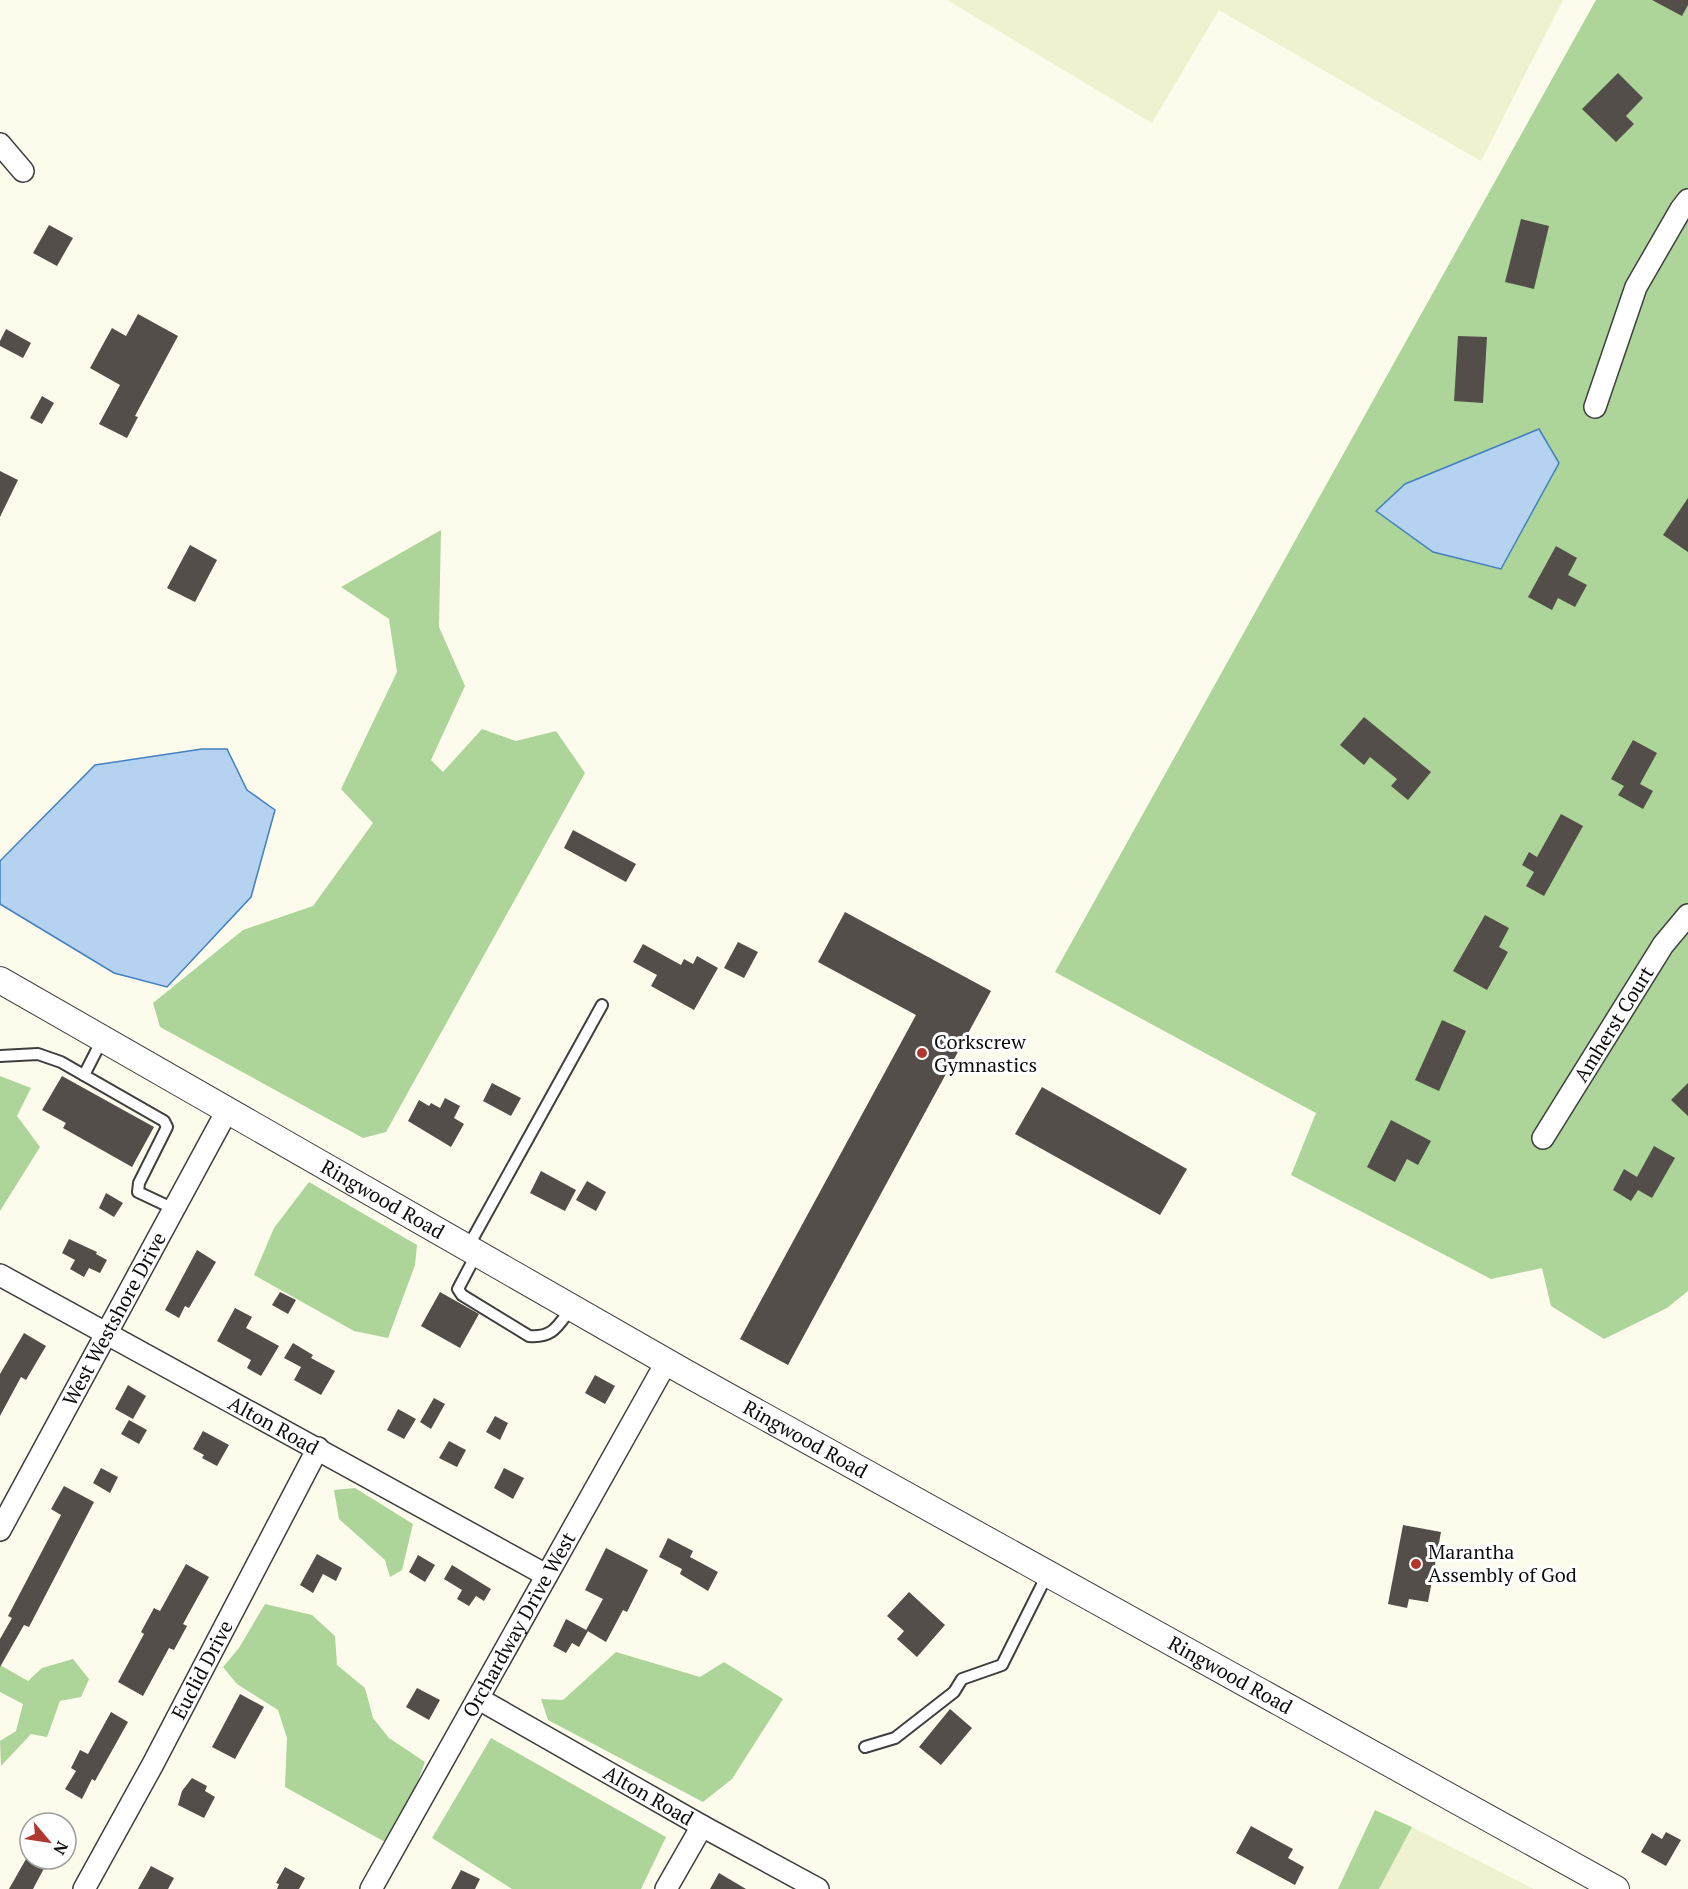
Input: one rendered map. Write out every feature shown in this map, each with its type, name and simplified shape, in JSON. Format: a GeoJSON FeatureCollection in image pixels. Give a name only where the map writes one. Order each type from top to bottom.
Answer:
{"type":"FeatureCollection","features":[{"type":"Feature","properties":{"kind":"street"},"geometry":{"type":"LineString","coordinates":[[0,144],[23,171]]}},
{"type":"Feature","properties":{"kind":"street"},"geometry":{"type":"LineString","coordinates":[[1595,407],[1636,287],[1688,200]]}},
{"type":"Feature","properties":{"kind":"street","name":"Amherst Court"},"geometry":{"type":"LineString","coordinates":[[1543,1138],[1663,945],[1688,915]]}},
{"type":"Feature","properties":{"kind":"street","name":"Ringwood Road"},"geometry":{"type":"LineString","coordinates":[[0,980],[667,1361],[1616,1889]]}},
{"type":"Feature","properties":{"kind":"street","name":"West Westshore Drive"},"geometry":{"type":"LineString","coordinates":[[0,1530],[105,1332],[228,1109]]}},
{"type":"Feature","properties":{"kind":"street","name":"Alton Road"},"geometry":{"type":"LineString","coordinates":[[0,1275],[546,1575]]}},
{"type":"Feature","properties":{"kind":"street","name":"Orchardway Drive West"},"geometry":{"type":"LineString","coordinates":[[371,1889],[667,1361]]}},
{"type":"Feature","properties":{"kind":"street","name":"Euclid Drive"},"geometry":{"type":"LineString","coordinates":[[84,1889],[153,1764],[318,1448]]}},
{"type":"Feature","properties":{"kind":"street","name":"Alton Road"},"geometry":{"type":"LineString","coordinates":[[479,1699],[818,1889]]}},
{"type":"Feature","properties":{"kind":"street"},"geometry":{"type":"LineString","coordinates":[[666,1889],[702,1826]]}},
{"type":"Feature","properties":{"kind":"lane"},"geometry":{"type":"LineString","coordinates":[[572,1307],[552,1333],[540,1337],[529,1336],[462,1295],[458,1288],[473,1250],[602,1005]]}},
{"type":"Feature","properties":{"kind":"lane"},"geometry":{"type":"LineString","coordinates":[[84,1075],[103,1038]]}},
{"type":"Feature","properties":{"kind":"lane"},"geometry":{"type":"LineString","coordinates":[[0,1056],[38,1054],[61,1062],[164,1121],[167,1127],[139,1183],[138,1192],[174,1209]]}},
{"type":"Feature","properties":{"kind":"lane"},"geometry":{"type":"LineString","coordinates":[[865,1747],[895,1738],[954,1692],[962,1679],[1002,1665],[1048,1573]]}},
{"type":"Feature","properties":{"kind":"green space"},"geometry":{"type":"Polygon","coordinates":[[[947,0],[1563,0],[1481,161],[1219,10],[1152,123],[947,0]]]}},
{"type":"Feature","properties":{"kind":"green space"},"geometry":{"type":"Polygon","coordinates":[[[1596,0],[1688,0],[1688,1291],[1667,1308],[1604,1339],[1551,1306],[1542,1268],[1491,1279],[1291,1175],[1316,1113],[1055,972],[1596,0]]]}},
{"type":"Feature","properties":{"kind":"green space"},"geometry":{"type":"Polygon","coordinates":[[[441,530],[439,627],[465,686],[431,760],[443,772],[482,729],[516,741],[556,731],[585,773],[386,1132],[363,1138],[160,1027],[153,1003],[243,930],[313,906],[373,823],[341,789],[397,672],[389,619],[341,587],[441,530]]]}},
{"type":"Feature","properties":{"kind":"green space"},"geometry":{"type":"Polygon","coordinates":[[[0,1076],[31,1088],[17,1116],[40,1147],[0,1211],[0,1076]]]}},
{"type":"Feature","properties":{"kind":"green space"},"geometry":{"type":"Polygon","coordinates":[[[309,1182],[417,1245],[415,1265],[388,1338],[354,1331],[254,1275],[274,1228],[309,1182]]]}},
{"type":"Feature","properties":{"kind":"green space"},"geometry":{"type":"Polygon","coordinates":[[[355,1488],[413,1524],[402,1570],[390,1577],[385,1560],[339,1519],[334,1490],[355,1488]]]}},
{"type":"Feature","properties":{"kind":"green space"},"geometry":{"type":"Polygon","coordinates":[[[265,1604],[312,1615],[335,1636],[337,1665],[365,1688],[373,1718],[389,1738],[425,1762],[413,1794],[385,1842],[285,1787],[287,1738],[278,1710],[237,1684],[223,1667],[239,1648],[265,1604]]]}},
{"type":"Feature","properties":{"kind":"green space"},"geometry":{"type":"Polygon","coordinates":[[[616,1652],[700,1677],[724,1662],[783,1699],[732,1779],[703,1802],[548,1720],[541,1699],[563,1700],[616,1652]]]}},
{"type":"Feature","properties":{"kind":"green space"},"geometry":{"type":"Polygon","coordinates":[[[73,1659],[89,1679],[81,1697],[60,1701],[47,1737],[31,1734],[1,1766],[0,1741],[16,1731],[23,1704],[0,1692],[0,1665],[28,1681],[42,1668],[73,1659]]]}},
{"type":"Feature","properties":{"kind":"green space"},"geometry":{"type":"Polygon","coordinates":[[[491,1738],[666,1837],[641,1889],[512,1889],[432,1838],[491,1738]]]}},
{"type":"Feature","properties":{"kind":"green space"},"geometry":{"type":"Polygon","coordinates":[[[1375,1810],[1412,1827],[1379,1889],[1338,1889],[1375,1810]]]}},
{"type":"Feature","properties":{"kind":"green space"},"geometry":{"type":"Polygon","coordinates":[[[1412,1827],[1534,1889],[1379,1889],[1412,1827]]]}},
{"type":"Feature","properties":{"kind":"water"},"geometry":{"type":"Polygon","coordinates":[[[1539,429],[1559,463],[1501,569],[1433,552],[1376,511],[1405,484],[1539,429]]]}},
{"type":"Feature","properties":{"kind":"water"},"geometry":{"type":"Polygon","coordinates":[[[202,749],[227,749],[247,790],[275,810],[251,897],[167,987],[114,973],[0,904],[0,861],[95,765],[202,749]]]}},
{"type":"Feature","properties":{"kind":"building"},"geometry":{"type":"Polygon","coordinates":[[[1652,0],[1688,0],[1688,5],[1682,16],[1652,0]]]}},
{"type":"Feature","properties":{"kind":"building"},"geometry":{"type":"Polygon","coordinates":[[[1618,73],[1643,98],[1626,116],[1634,124],[1616,142],[1582,109],[1618,73]]]}},
{"type":"Feature","properties":{"kind":"building"},"geometry":{"type":"Polygon","coordinates":[[[1521,219],[1549,226],[1534,289],[1505,282],[1521,219]]]}},
{"type":"Feature","properties":{"kind":"building"},"geometry":{"type":"Polygon","coordinates":[[[49,225],[73,238],[57,266],[33,253],[49,225]]]}},
{"type":"Feature","properties":{"kind":"building"},"geometry":{"type":"Polygon","coordinates":[[[138,314],[178,336],[135,416],[138,417],[127,438],[99,424],[120,385],[90,368],[112,328],[126,336],[138,314]]]}},
{"type":"Feature","properties":{"kind":"building"},"geometry":{"type":"Polygon","coordinates":[[[6,329],[31,343],[23,358],[0,346],[6,329]]]}},
{"type":"Feature","properties":{"kind":"building"},"geometry":{"type":"Polygon","coordinates":[[[1458,336],[1487,337],[1483,403],[1454,401],[1458,336]]]}},
{"type":"Feature","properties":{"kind":"building"},"geometry":{"type":"Polygon","coordinates":[[[42,396],[54,403],[42,424],[30,418],[42,396]]]}},
{"type":"Feature","properties":{"kind":"building"},"geometry":{"type":"Polygon","coordinates":[[[0,471],[18,480],[0,517],[0,471]]]}},
{"type":"Feature","properties":{"kind":"building"},"geometry":{"type":"Polygon","coordinates":[[[1688,498],[1688,552],[1663,535],[1688,498]]]}},
{"type":"Feature","properties":{"kind":"building"},"geometry":{"type":"Polygon","coordinates":[[[190,545],[217,560],[195,602],[167,588],[190,545]]]}},
{"type":"Feature","properties":{"kind":"building"},"geometry":{"type":"Polygon","coordinates":[[[1556,546],[1577,558],[1568,575],[1587,585],[1575,607],[1558,598],[1552,610],[1528,597],[1556,546]]]}},
{"type":"Feature","properties":{"kind":"building"},"geometry":{"type":"Polygon","coordinates":[[[1364,717],[1431,772],[1408,800],[1391,786],[1397,779],[1370,757],[1364,765],[1340,745],[1364,717]]]}},
{"type":"Feature","properties":{"kind":"building"},"geometry":{"type":"Polygon","coordinates":[[[1633,740],[1657,753],[1640,784],[1653,791],[1643,809],[1618,795],[1624,786],[1611,779],[1633,740]]]}},
{"type":"Feature","properties":{"kind":"building"},"geometry":{"type":"Polygon","coordinates":[[[1561,814],[1583,826],[1544,896],[1526,886],[1534,872],[1522,865],[1529,852],[1537,857],[1561,814]]]}},
{"type":"Feature","properties":{"kind":"building"},"geometry":{"type":"Polygon","coordinates":[[[573,830],[636,864],[626,882],[564,848],[573,830]]]}},
{"type":"Feature","properties":{"kind":"building"},"geometry":{"type":"Polygon","coordinates":[[[845,912],[991,991],[788,1365],[740,1339],[916,1015],[818,962],[845,912]]]}},
{"type":"Feature","properties":{"kind":"building"},"geometry":{"type":"Polygon","coordinates":[[[1485,915],[1509,928],[1499,947],[1508,952],[1487,990],[1453,971],[1485,915]]]}},
{"type":"Feature","properties":{"kind":"building"},"geometry":{"type":"Polygon","coordinates":[[[738,942],[758,952],[744,978],[724,968],[738,942]]]}},
{"type":"Feature","properties":{"kind":"building"},"geometry":{"type":"Polygon","coordinates":[[[643,944],[681,965],[684,959],[693,964],[697,956],[718,968],[694,1010],[651,986],[657,975],[633,962],[643,944]]]}},
{"type":"Feature","properties":{"kind":"building"},"geometry":{"type":"Polygon","coordinates":[[[1442,1020],[1466,1031],[1439,1091],[1415,1080],[1442,1020]]]}},
{"type":"Feature","properties":{"kind":"building"},"geometry":{"type":"Polygon","coordinates":[[[62,1076],[154,1127],[132,1167],[63,1128],[66,1123],[42,1110],[62,1076]]]}},
{"type":"Feature","properties":{"kind":"building"},"geometry":{"type":"Polygon","coordinates":[[[492,1083],[521,1098],[511,1116],[483,1101],[492,1083]]]}},
{"type":"Feature","properties":{"kind":"building"},"geometry":{"type":"Polygon","coordinates":[[[1688,1083],[1688,1116],[1671,1100],[1688,1083]]]}},
{"type":"Feature","properties":{"kind":"building"},"geometry":{"type":"Polygon","coordinates":[[[1042,1087],[1187,1169],[1160,1215],[1015,1134],[1042,1087]]]}},
{"type":"Feature","properties":{"kind":"building"},"geometry":{"type":"Polygon","coordinates":[[[445,1098],[460,1106],[454,1118],[464,1124],[451,1147],[408,1121],[419,1100],[429,1106],[431,1103],[440,1108],[445,1098]]]}},
{"type":"Feature","properties":{"kind":"building"},"geometry":{"type":"Polygon","coordinates":[[[1391,1120],[1431,1141],[1418,1165],[1407,1159],[1395,1182],[1367,1167],[1391,1120]]]}},
{"type":"Feature","properties":{"kind":"building"},"geometry":{"type":"Polygon","coordinates":[[[1654,1146],[1675,1158],[1652,1198],[1638,1190],[1631,1201],[1613,1190],[1624,1169],[1637,1177],[1654,1146]]]}},
{"type":"Feature","properties":{"kind":"building"},"geometry":{"type":"Polygon","coordinates":[[[541,1171],[576,1190],[565,1211],[530,1193],[541,1171]]]}},
{"type":"Feature","properties":{"kind":"building"},"geometry":{"type":"Polygon","coordinates":[[[587,1181],[606,1192],[596,1211],[576,1200],[587,1181]]]}},
{"type":"Feature","properties":{"kind":"building"},"geometry":{"type":"Polygon","coordinates":[[[106,1193],[123,1203],[114,1217],[99,1208],[106,1193]]]}},
{"type":"Feature","properties":{"kind":"building"},"geometry":{"type":"Polygon","coordinates":[[[69,1239],[97,1252],[96,1254],[107,1260],[100,1273],[89,1268],[84,1277],[70,1269],[75,1260],[62,1253],[69,1239]]]}},
{"type":"Feature","properties":{"kind":"building"},"geometry":{"type":"Polygon","coordinates":[[[197,1250],[216,1262],[189,1308],[185,1306],[179,1318],[165,1310],[197,1250]]]}},
{"type":"Feature","properties":{"kind":"building"},"geometry":{"type":"Polygon","coordinates":[[[280,1292],[296,1300],[288,1314],[272,1305],[280,1292]]]}},
{"type":"Feature","properties":{"kind":"building"},"geometry":{"type":"Polygon","coordinates":[[[440,1292],[479,1314],[460,1348],[421,1326],[440,1292]]]}},
{"type":"Feature","properties":{"kind":"building"},"geometry":{"type":"Polygon","coordinates":[[[235,1308],[252,1317],[246,1328],[279,1346],[261,1376],[247,1368],[251,1360],[217,1341],[235,1308]]]}},
{"type":"Feature","properties":{"kind":"building"},"geometry":{"type":"Polygon","coordinates":[[[24,1333],[46,1346],[26,1380],[21,1377],[0,1416],[0,1374],[24,1333]]]}},
{"type":"Feature","properties":{"kind":"building"},"geometry":{"type":"Polygon","coordinates":[[[293,1343],[313,1355],[311,1358],[335,1371],[321,1395],[294,1380],[301,1367],[284,1358],[293,1343]]]}},
{"type":"Feature","properties":{"kind":"building"},"geometry":{"type":"Polygon","coordinates":[[[595,1375],[615,1386],[605,1404],[585,1393],[595,1375]]]}},
{"type":"Feature","properties":{"kind":"building"},"geometry":{"type":"Polygon","coordinates":[[[128,1385],[146,1396],[133,1419],[115,1409],[128,1385]]]}},
{"type":"Feature","properties":{"kind":"building"},"geometry":{"type":"Polygon","coordinates":[[[434,1398],[445,1404],[431,1429],[420,1422],[434,1398]]]}},
{"type":"Feature","properties":{"kind":"building"},"geometry":{"type":"Polygon","coordinates":[[[398,1409],[416,1419],[404,1439],[387,1430],[398,1409]]]}},
{"type":"Feature","properties":{"kind":"building"},"geometry":{"type":"Polygon","coordinates":[[[495,1416],[508,1423],[500,1440],[486,1432],[495,1416]]]}},
{"type":"Feature","properties":{"kind":"building"},"geometry":{"type":"Polygon","coordinates":[[[129,1420],[147,1430],[139,1444],[121,1434],[129,1420]]]}},
{"type":"Feature","properties":{"kind":"building"},"geometry":{"type":"Polygon","coordinates":[[[203,1431],[229,1445],[217,1466],[202,1458],[204,1455],[193,1449],[203,1431]]]}},
{"type":"Feature","properties":{"kind":"building"},"geometry":{"type":"Polygon","coordinates":[[[449,1441],[466,1450],[457,1467],[439,1458],[449,1441]]]}},
{"type":"Feature","properties":{"kind":"building"},"geometry":{"type":"Polygon","coordinates":[[[101,1468],[118,1477],[110,1493],[93,1483],[101,1468]]]}},
{"type":"Feature","properties":{"kind":"building"},"geometry":{"type":"Polygon","coordinates":[[[504,1468],[524,1478],[513,1499],[494,1488],[504,1468]]]}},
{"type":"Feature","properties":{"kind":"building"},"geometry":{"type":"Polygon","coordinates":[[[64,1486],[94,1502],[29,1627],[24,1625],[0,1667],[0,1639],[12,1618],[8,1616],[61,1515],[51,1509],[64,1486]]]}},
{"type":"Feature","properties":{"kind":"building"},"geometry":{"type":"Polygon","coordinates":[[[1403,1525],[1441,1532],[1428,1602],[1409,1599],[1407,1608],[1388,1604],[1403,1525]]]}},
{"type":"Feature","properties":{"kind":"building"},"geometry":{"type":"Polygon","coordinates":[[[668,1538],[693,1551],[690,1557],[718,1572],[708,1591],[680,1574],[682,1569],[659,1557],[668,1538]]]}},
{"type":"Feature","properties":{"kind":"building"},"geometry":{"type":"Polygon","coordinates":[[[606,1548],[648,1570],[627,1612],[623,1610],[606,1642],[586,1630],[603,1599],[585,1590],[606,1548]]]}},
{"type":"Feature","properties":{"kind":"building"},"geometry":{"type":"Polygon","coordinates":[[[317,1554],[342,1568],[336,1581],[323,1574],[313,1593],[300,1585],[317,1554]]]}},
{"type":"Feature","properties":{"kind":"building"},"geometry":{"type":"Polygon","coordinates":[[[418,1555],[435,1565],[425,1582],[409,1572],[418,1555]]]}},
{"type":"Feature","properties":{"kind":"building"},"geometry":{"type":"Polygon","coordinates":[[[186,1564],[209,1577],[183,1624],[187,1626],[174,1650],[169,1648],[143,1696],[118,1682],[144,1634],[141,1632],[154,1608],[160,1611],[186,1564]]]}},
{"type":"Feature","properties":{"kind":"building"},"geometry":{"type":"Polygon","coordinates":[[[452,1565],[491,1589],[484,1601],[476,1596],[469,1606],[457,1599],[462,1590],[444,1579],[452,1565]]]}},
{"type":"Feature","properties":{"kind":"building"},"geometry":{"type":"Polygon","coordinates":[[[909,1592],[945,1625],[917,1657],[897,1639],[904,1631],[887,1616],[909,1592]]]}},
{"type":"Feature","properties":{"kind":"building"},"geometry":{"type":"Polygon","coordinates":[[[566,1619],[588,1631],[579,1647],[572,1643],[566,1653],[553,1646],[566,1619]]]}},
{"type":"Feature","properties":{"kind":"building"},"geometry":{"type":"Polygon","coordinates":[[[417,1688],[440,1700],[429,1720],[406,1707],[417,1688]]]}},
{"type":"Feature","properties":{"kind":"building"},"geometry":{"type":"Polygon","coordinates":[[[240,1694],[264,1707],[235,1759],[212,1747],[240,1694]]]}},
{"type":"Feature","properties":{"kind":"building"},"geometry":{"type":"Polygon","coordinates":[[[950,1709],[972,1728],[941,1765],[919,1747],[950,1709]]]}},
{"type":"Feature","properties":{"kind":"building"},"geometry":{"type":"Polygon","coordinates":[[[111,1712],[128,1722],[95,1781],[92,1779],[82,1799],[65,1789],[76,1771],[71,1768],[80,1750],[88,1754],[111,1712]]]}},
{"type":"Feature","properties":{"kind":"building"},"geometry":{"type":"Polygon","coordinates":[[[192,1778],[207,1786],[205,1791],[215,1797],[204,1818],[178,1805],[182,1791],[192,1778]]]}},
{"type":"Feature","properties":{"kind":"building"},"geometry":{"type":"Polygon","coordinates":[[[1251,1826],[1293,1849],[1288,1858],[1304,1867],[1295,1885],[1236,1853],[1251,1826]]]}},
{"type":"Feature","properties":{"kind":"building"},"geometry":{"type":"Polygon","coordinates":[[[1666,1832],[1681,1840],[1666,1866],[1641,1852],[1652,1833],[1662,1839],[1666,1832]]]}},
{"type":"Feature","properties":{"kind":"building"},"geometry":{"type":"Polygon","coordinates":[[[151,1866],[174,1878],[168,1889],[138,1889],[151,1866]]]}},
{"type":"Feature","properties":{"kind":"building"},"geometry":{"type":"Polygon","coordinates":[[[285,1867],[305,1878],[299,1889],[277,1889],[279,1884],[276,1883],[285,1867]]]}},
{"type":"Feature","properties":{"kind":"building"},"geometry":{"type":"Polygon","coordinates":[[[461,1870],[480,1879],[475,1889],[451,1889],[461,1870]]]}},
{"type":"Feature","properties":{"kind":"building"},"geometry":{"type":"Polygon","coordinates":[[[19,1871],[43,1871],[33,1889],[9,1889],[19,1871]]]}},
{"type":"Feature","properties":{"kind":"building"},"geometry":{"type":"Polygon","coordinates":[[[719,1873],[746,1889],[710,1889],[719,1873]]]}},
{"type":"Feature","properties":{"kind":"place","name":"Corkscrew Gymnastics"},"geometry":{"type":"Point","coordinates":[922,1053]}},
{"type":"Feature","properties":{"kind":"place","name":"Marantha Assembly of God"},"geometry":{"type":"Point","coordinates":[1416,1564]}}]}
